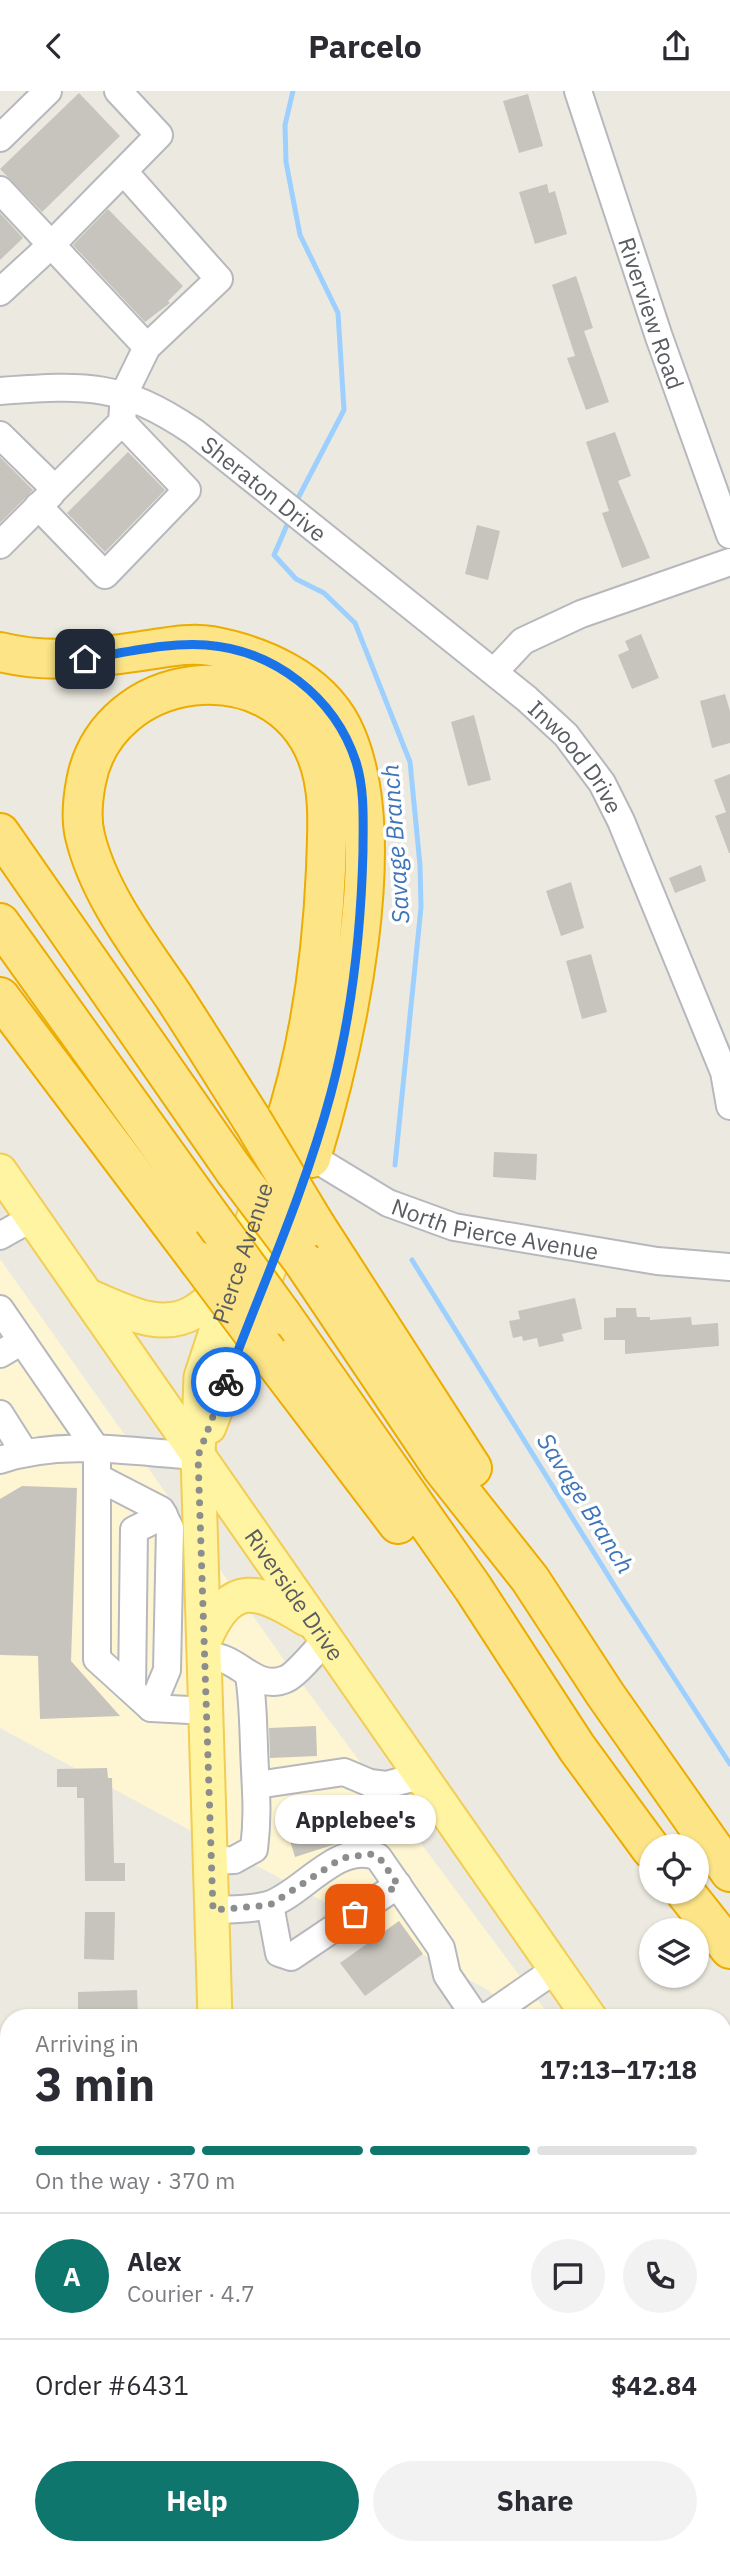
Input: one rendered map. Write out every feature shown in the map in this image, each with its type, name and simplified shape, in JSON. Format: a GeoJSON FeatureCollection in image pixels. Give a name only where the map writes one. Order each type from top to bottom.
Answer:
{"type":"FeatureCollection","features":[{"type":"Feature","properties":{"kind":"highway"},"geometry":{"type":"LineString","coordinates":[[0,652],[45,659],[85,659],[178,646],[207,645],[255,656],[291,675],[327,706],[341,725],[357,763],[362,791],[362,889],[348,1014],[331,1092],[311,1159]]}},
{"type":"Feature","properties":{"kind":"highway"},"geometry":{"type":"LineString","coordinates":[[267,1127],[303,1054],[316,983],[324,915],[327,796],[317,755],[298,726],[276,706],[257,695],[231,687],[192,685],[167,690],[135,705],[116,722],[99,744],[89,767],[84,795],[85,835],[98,870],[127,927],[267,1127],[316,1226],[495,1506],[530,1579]]}},
{"type":"Feature","properties":{"kind":"highway"},"geometry":{"type":"LineString","coordinates":[[0,833],[234,1170],[302,1260],[442,1468],[530,1579],[612,1705],[730,1872]]}},
{"type":"Feature","properties":{"kind":"highway"},"geometry":{"type":"LineString","coordinates":[[0,923],[282,1315],[473,1588],[577,1748],[640,1834]]}},
{"type":"Feature","properties":{"kind":"highway"},"geometry":{"type":"LineString","coordinates":[[0,997],[477,1628],[577,1748]]}},
{"type":"Feature","properties":{"kind":"highway"},"geometry":{"type":"LineString","coordinates":[[694,1904],[730,1949]]}},
{"type":"Feature","properties":{"kind":"main road","name":"Pierce Avenue"},"geometry":{"type":"LineString","coordinates":[[215,2009],[208,1711],[198,1456],[201,1377],[232,1281],[267,1127]]}},
{"type":"Feature","properties":{"kind":"main road","name":"Pierce Avenue"},"geometry":{"type":"LineString","coordinates":[[198,1456],[311,1159]]}},
{"type":"Feature","properties":{"kind":"main road","name":"Riverside Drive"},"geometry":{"type":"LineString","coordinates":[[1,1174],[584,2009]]}},
{"type":"Feature","properties":{"kind":"main road"},"geometry":{"type":"LineString","coordinates":[[86,1295],[147,1319],[166,1320],[194,1311],[232,1281]]}},
{"type":"Feature","properties":{"kind":"main road"},"geometry":{"type":"LineString","coordinates":[[205,1648],[222,1606],[245,1594],[270,1598],[320,1633]]}},
{"type":"Feature","properties":{"kind":"street"},"geometry":{"type":"LineString","coordinates":[[0,138],[48,91]]}},
{"type":"Feature","properties":{"kind":"street"},"geometry":{"type":"LineString","coordinates":[[0,292],[125,173],[159,135],[118,91]]}},
{"type":"Feature","properties":{"kind":"street","name":"Riverview Road"},"geometry":{"type":"LineString","coordinates":[[578,91],[664,351],[730,535]]}},
{"type":"Feature","properties":{"kind":"street"},"geometry":{"type":"LineString","coordinates":[[0,545],[122,422],[124,394],[147,347],[219,279],[125,173]]}},
{"type":"Feature","properties":{"kind":"street"},"geometry":{"type":"LineString","coordinates":[[0,190],[147,347]]}},
{"type":"Feature","properties":{"kind":"street","name":"Sheraton Drive"},"geometry":{"type":"LineString","coordinates":[[0,391],[95,388],[124,394],[156,407],[194,432],[494,672]]}},
{"type":"Feature","properties":{"kind":"street"},"geometry":{"type":"LineString","coordinates":[[0,435],[105,575],[187,490],[122,422]]}},
{"type":"Feature","properties":{"kind":"street"},"geometry":{"type":"LineString","coordinates":[[494,672],[523,641],[534,635],[581,614],[730,562]]}},
{"type":"Feature","properties":{"kind":"street","name":"Inwood Drive"},"geometry":{"type":"LineString","coordinates":[[494,672],[566,735],[602,783],[621,821],[713,1043],[724,1072],[730,1106]]}},
{"type":"Feature","properties":{"kind":"street","name":"North Pierce Avenue"},"geometry":{"type":"LineString","coordinates":[[267,1127],[311,1159],[388,1203],[454,1227],[657,1261],[730,1267]]}},
{"type":"Feature","properties":{"kind":"street"},"geometry":{"type":"LineString","coordinates":[[0,1236],[32,1218]]}},
{"type":"Feature","properties":{"kind":"street"},"geometry":{"type":"LineString","coordinates":[[0,1309],[11,1347],[97,1450],[97,1659],[142,1699],[208,1711]]}},
{"type":"Feature","properties":{"kind":"street"},"geometry":{"type":"LineString","coordinates":[[0,1414],[12,1456],[58,1447],[198,1456]]}},
{"type":"Feature","properties":{"kind":"street"},"geometry":{"type":"LineString","coordinates":[[97,1477],[161,1510],[170,1528],[167,1670],[142,1699]]}},
{"type":"Feature","properties":{"kind":"street"},"geometry":{"type":"LineString","coordinates":[[142,1699],[134,1530],[164,1515]]}},
{"type":"Feature","properties":{"kind":"street"},"geometry":{"type":"LineString","coordinates":[[205,1648],[230,1659],[249,1676],[271,1681],[287,1679],[320,1633]]}},
{"type":"Feature","properties":{"kind":"street"},"geometry":{"type":"LineString","coordinates":[[212,1861],[234,1860],[254,1849],[259,1809],[255,1709],[249,1676]]}},
{"type":"Feature","properties":{"kind":"street"},"geometry":{"type":"LineString","coordinates":[[257,1785],[344,1772],[370,1783],[386,1785],[420,1776]]}},
{"type":"Feature","properties":{"kind":"street"},"geometry":{"type":"LineString","coordinates":[[213,1910],[270,1905],[342,1858],[370,1854],[379,1857],[441,1948],[447,1975],[470,2009]]}},
{"type":"Feature","properties":{"kind":"street"},"geometry":{"type":"LineString","coordinates":[[270,1905],[279,1953],[291,1957],[398,1885]]}},
{"type":"Feature","properties":{"kind":"street"},"geometry":{"type":"LineString","coordinates":[[498,2009],[556,1969]]}},
{"type":"Feature","properties":{"kind":"shaded area"},"geometry":{"type":"Polygon","coordinates":[[[0,1259],[282,1657],[544,2009],[508,2009],[488,1990],[0,1728],[0,1259]]]}},
{"type":"Feature","properties":{"kind":"building"},"geometry":{"type":"Polygon","coordinates":[[[79,93],[120,136],[42,212],[0,169],[79,93]]]}},
{"type":"Feature","properties":{"kind":"building"},"geometry":{"type":"Polygon","coordinates":[[[528,94],[543,146],[519,153],[503,101],[528,94]]]}},
{"type":"Feature","properties":{"kind":"building"},"geometry":{"type":"Polygon","coordinates":[[[547,184],[549,193],[555,191],[567,234],[535,244],[519,192],[547,184]]]}},
{"type":"Feature","properties":{"kind":"building"},"geometry":{"type":"Polygon","coordinates":[[[108,209],[183,286],[168,301],[170,303],[145,322],[73,245],[108,209]]]}},
{"type":"Feature","properties":{"kind":"building"},"geometry":{"type":"Polygon","coordinates":[[[0,213],[23,238],[0,260],[0,213]]]}},
{"type":"Feature","properties":{"kind":"building"},"geometry":{"type":"Polygon","coordinates":[[[576,276],[593,328],[584,331],[609,402],[586,410],[567,358],[575,356],[552,285],[576,276]]]}},
{"type":"Feature","properties":{"kind":"building"},"geometry":{"type":"Polygon","coordinates":[[[615,432],[631,476],[618,481],[650,558],[622,568],[602,513],[609,511],[586,442],[615,432]]]}},
{"type":"Feature","properties":{"kind":"building"},"geometry":{"type":"Polygon","coordinates":[[[128,452],[165,490],[105,552],[67,513],[128,452]]]}},
{"type":"Feature","properties":{"kind":"building"},"geometry":{"type":"Polygon","coordinates":[[[0,457],[33,490],[0,523],[0,457]]]}},
{"type":"Feature","properties":{"kind":"building"},"geometry":{"type":"Polygon","coordinates":[[[477,525],[500,531],[488,580],[465,574],[477,525]]]}},
{"type":"Feature","properties":{"kind":"building"},"geometry":{"type":"Polygon","coordinates":[[[641,634],[659,678],[632,689],[618,655],[629,650],[625,641],[641,634]]]}},
{"type":"Feature","properties":{"kind":"building"},"geometry":{"type":"Polygon","coordinates":[[[725,694],[730,711],[730,743],[712,748],[700,701],[725,694]]]}},
{"type":"Feature","properties":{"kind":"building"},"geometry":{"type":"Polygon","coordinates":[[[474,715],[491,780],[468,786],[451,722],[474,715]]]}},
{"type":"Feature","properties":{"kind":"building"},"geometry":{"type":"Polygon","coordinates":[[[730,774],[729,853],[715,816],[726,812],[714,780],[730,774]]]}},
{"type":"Feature","properties":{"kind":"building"},"geometry":{"type":"Polygon","coordinates":[[[701,865],[706,881],[675,893],[669,878],[701,865]]]}},
{"type":"Feature","properties":{"kind":"building"},"geometry":{"type":"Polygon","coordinates":[[[571,882],[584,928],[561,936],[546,891],[571,882]]]}},
{"type":"Feature","properties":{"kind":"building"},"geometry":{"type":"Polygon","coordinates":[[[591,954],[607,1012],[582,1019],[566,961],[591,954]]]}},
{"type":"Feature","properties":{"kind":"building"},"geometry":{"type":"Polygon","coordinates":[[[494,1152],[537,1154],[536,1180],[493,1177],[494,1152]]]}},
{"type":"Feature","properties":{"kind":"building"},"geometry":{"type":"Polygon","coordinates":[[[575,1298],[582,1329],[562,1334],[564,1341],[539,1347],[537,1338],[523,1341],[522,1336],[513,1338],[509,1321],[520,1319],[518,1311],[575,1298]]]}},
{"type":"Feature","properties":{"kind":"building"},"geometry":{"type":"Polygon","coordinates":[[[616,1308],[636,1308],[637,1317],[650,1317],[650,1320],[691,1317],[692,1325],[718,1323],[719,1346],[625,1354],[625,1340],[604,1340],[604,1318],[616,1317],[616,1308]]]}},
{"type":"Feature","properties":{"kind":"building"},"geometry":{"type":"Polygon","coordinates":[[[22,1486],[77,1488],[71,1661],[120,1716],[40,1719],[38,1656],[0,1655],[0,1499],[22,1486]]]}},
{"type":"Feature","properties":{"kind":"building"},"geometry":{"type":"Polygon","coordinates":[[[316,1726],[317,1756],[270,1758],[269,1728],[316,1726]]]}},
{"type":"Feature","properties":{"kind":"building"},"geometry":{"type":"Polygon","coordinates":[[[107,1768],[108,1778],[112,1778],[114,1863],[125,1863],[125,1881],[85,1881],[84,1798],[77,1798],[77,1787],[57,1787],[57,1769],[107,1768]]]}},
{"type":"Feature","properties":{"kind":"building"},"geometry":{"type":"Polygon","coordinates":[[[331,1807],[342,1842],[295,1857],[284,1821],[331,1807]]]}},
{"type":"Feature","properties":{"kind":"building"},"geometry":{"type":"Polygon","coordinates":[[[85,1912],[115,1912],[114,1960],[84,1959],[85,1912]]]}},
{"type":"Feature","properties":{"kind":"building"},"geometry":{"type":"Polygon","coordinates":[[[399,1921],[423,1954],[365,1996],[340,1963],[399,1921]]]}},
{"type":"Feature","properties":{"kind":"building"},"geometry":{"type":"Polygon","coordinates":[[[137,1990],[138,2009],[78,2009],[78,1992],[137,1990]]]}},
{"type":"Feature","properties":{"kind":"waterway","name":"Savage Branch"},"geometry":{"type":"LineString","coordinates":[[293,91],[285,125],[286,162],[300,235],[338,313],[344,410],[296,502]]}},
{"type":"Feature","properties":{"kind":"waterway","name":"Savage Branch"},"geometry":{"type":"LineString","coordinates":[[290,518],[274,555],[296,579],[324,593],[355,623],[410,762],[420,865],[421,907],[395,1165]]}},
{"type":"Feature","properties":{"kind":"waterway","name":"Savage Branch"},"geometry":{"type":"LineString","coordinates":[[412,1260],[619,1593],[730,1764]]}},
{"type":"Feature","properties":{"kind":"way so far"},"geometry":{"type":"LineString","coordinates":[[226,1382],[198,1456],[213,1910],[270,1905],[342,1858],[370,1854],[379,1857],[398,1885],[355,1914]]}},
{"type":"Feature","properties":{"kind":"place","name":"Applebee's"},"geometry":{"type":"Point","coordinates":[355,1914]}},
{"type":"Feature","properties":{"kind":"route"},"geometry":{"type":"LineString","coordinates":[[85,659],[178,646],[207,645],[255,656],[304,684],[327,706],[341,725],[357,763],[362,791],[362,889],[357,953],[348,1014],[331,1092],[311,1159],[226,1382]]}}]}
